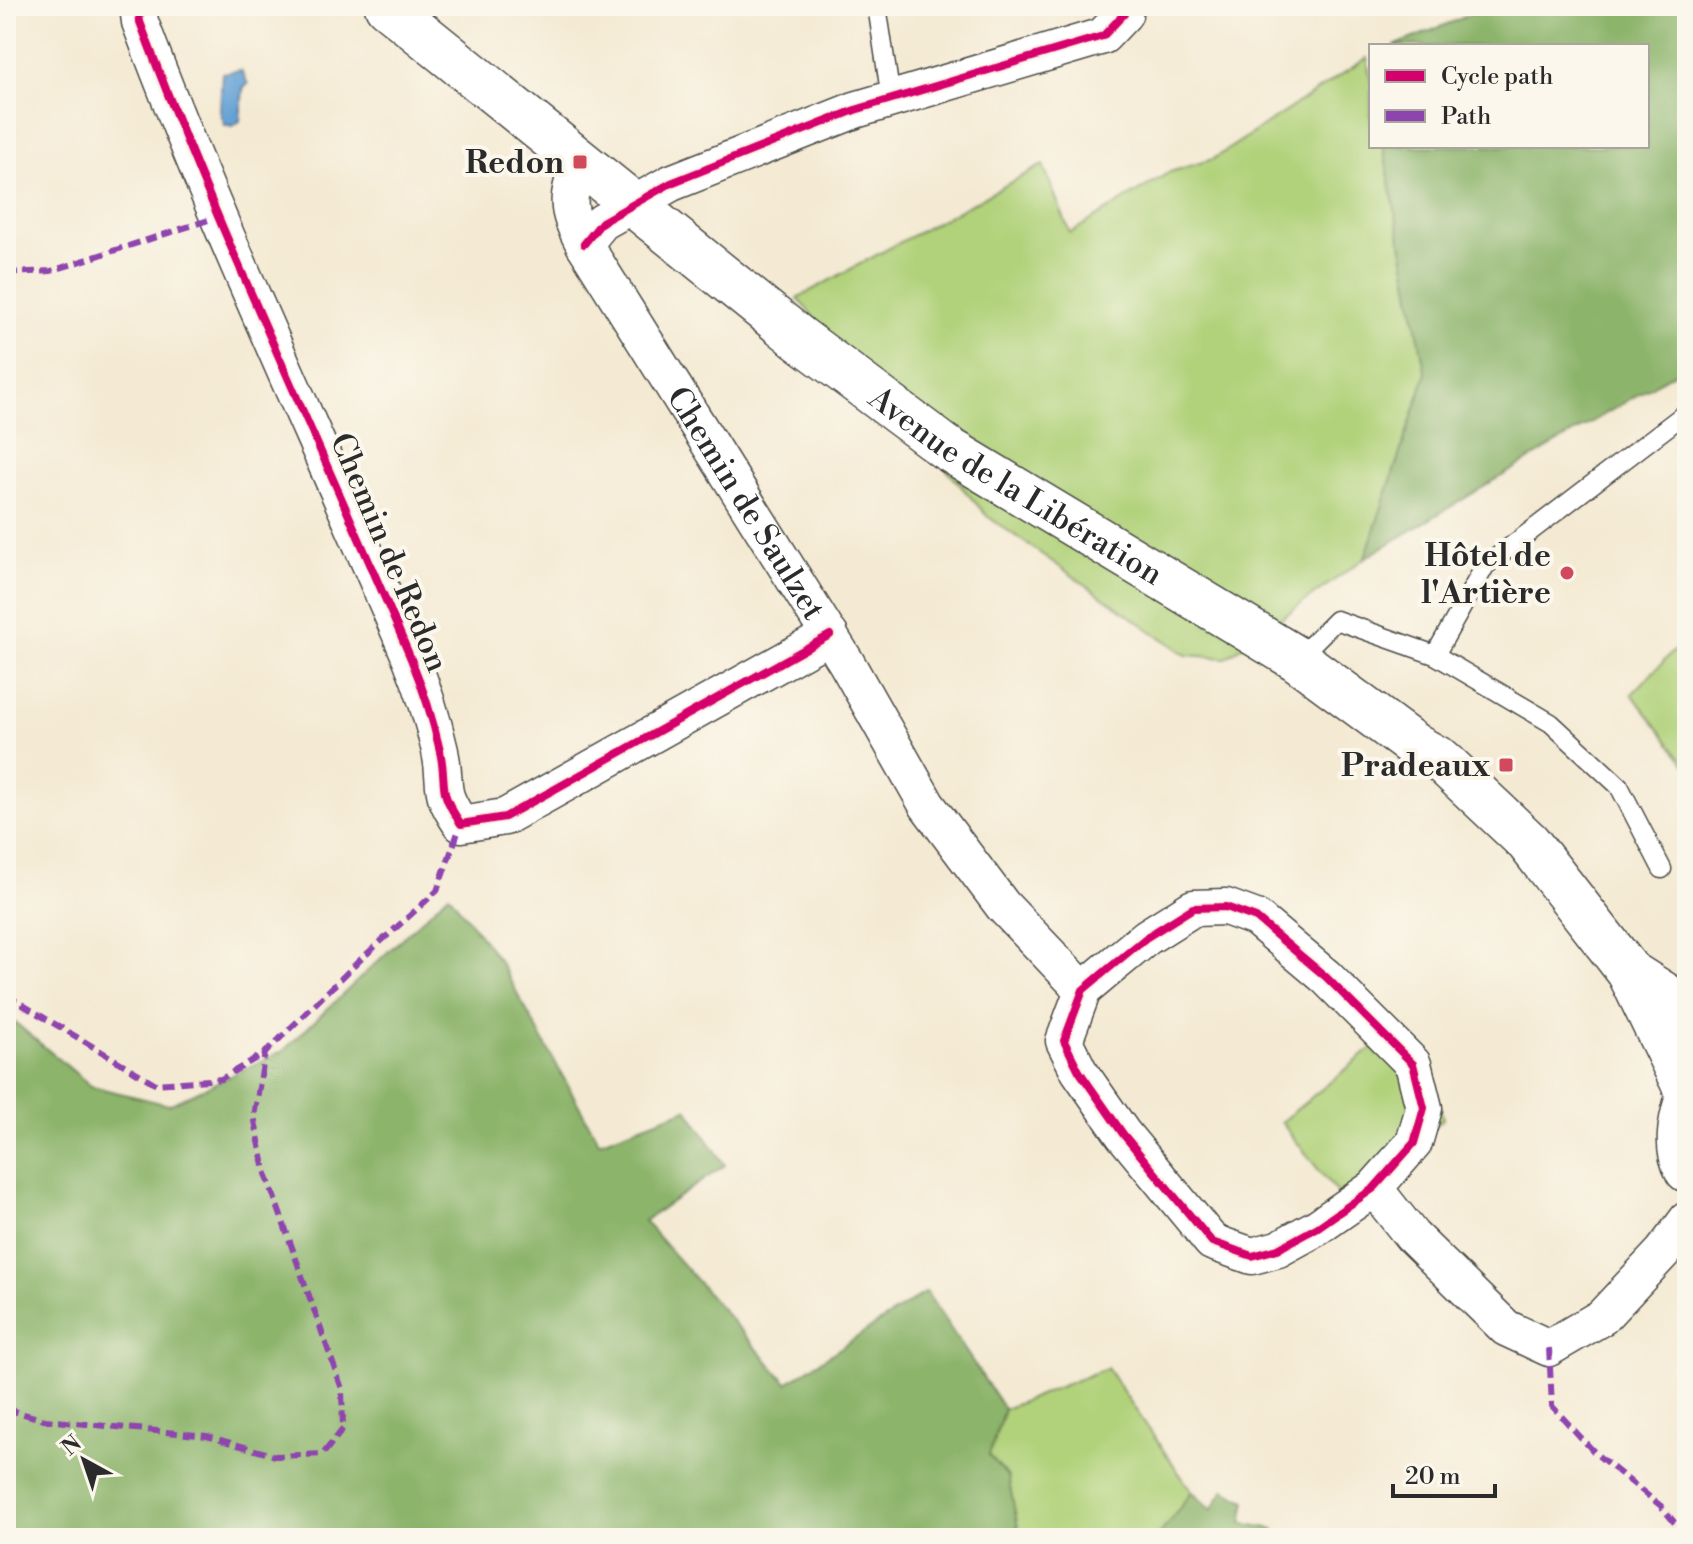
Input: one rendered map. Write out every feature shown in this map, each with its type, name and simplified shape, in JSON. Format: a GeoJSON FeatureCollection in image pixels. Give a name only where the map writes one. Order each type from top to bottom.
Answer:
{"type":"FeatureCollection","features":[{"type":"Feature","properties":{"kind":"main road","name":"Avenue de la Libération"},"geometry":{"type":"LineString","coordinates":[[387,6],[799,338],[945,447],[1297,659],[1415,746],[1442,761],[1528,842],[1629,972],[1687,1091]]}},
{"type":"Feature","properties":{"kind":"main road","name":"Avenue de la Libération"},"geometry":{"type":"LineString","coordinates":[[1629,972],[1687,1009]]}},
{"type":"Feature","properties":{"kind":"main road"},"geometry":{"type":"LineString","coordinates":[[1687,1100],[1679,1127],[1682,1162],[1687,1170]]}},
{"type":"Feature","properties":{"kind":"street","name":"Chemin de Redon"},"geometry":{"type":"LineString","coordinates":[[138,6],[140,22],[194,166],[290,374],[418,676],[441,753],[442,796],[461,824],[505,817],[830,635]]}},
{"type":"Feature","properties":{"kind":"street"},"geometry":{"type":"LineString","coordinates":[[584,244],[602,222],[671,183],[891,99],[1103,36],[1124,14],[1121,6]]}},
{"type":"Feature","properties":{"kind":"street","name":"Chemin de Saulzet"},"geometry":{"type":"LineString","coordinates":[[580,162],[567,197],[572,222],[584,244],[830,635],[927,805],[1003,906],[1083,990]]}},
{"type":"Feature","properties":{"kind":"street"},"geometry":{"type":"LineString","coordinates":[[1226,907],[1256,918],[1326,977],[1413,1064],[1424,1108],[1414,1143],[1374,1188],[1318,1227],[1278,1249],[1252,1256],[1212,1242],[1123,1134],[1079,1071],[1064,1041],[1083,990],[1147,937],[1193,908],[1226,907]]}},
{"type":"Feature","properties":{"kind":"street"},"geometry":{"type":"LineString","coordinates":[[1374,1188],[1412,1236],[1506,1328],[1549,1348],[1602,1317],[1663,1252],[1687,1220]]}},
{"type":"Feature","properties":{"kind":"lane"},"geometry":{"type":"LineString","coordinates":[[877,6],[891,99]]}},
{"type":"Feature","properties":{"kind":"lane"},"geometry":{"type":"LineString","coordinates":[[1435,655],[1485,566],[1687,412]]}},
{"type":"Feature","properties":{"kind":"lane"},"geometry":{"type":"LineString","coordinates":[[1297,659],[1336,620],[1435,655],[1551,723],[1619,786],[1662,869]]}},
{"type":"Feature","properties":{"kind":"green space"},"geometry":{"type":"Polygon","coordinates":[[[1491,6],[1687,6],[1687,365],[1365,558],[1426,375],[1383,148],[1649,148],[1649,44],[1399,44],[1491,6]]]}},
{"type":"Feature","properties":{"kind":"green space"},"geometry":{"type":"Polygon","coordinates":[[[1367,58],[1369,148],[1383,148],[1426,375],[1365,558],[1226,658],[1186,655],[987,516],[797,298],[1043,165],[1070,233],[1170,172],[1213,159],[1367,58]]]}},
{"type":"Feature","properties":{"kind":"green space"},"geometry":{"type":"Polygon","coordinates":[[[1687,637],[1687,766],[1632,694],[1687,637]]]}},
{"type":"Feature","properties":{"kind":"green space"},"geometry":{"type":"Polygon","coordinates":[[[449,894],[500,962],[599,1142],[687,1109],[725,1165],[644,1221],[787,1383],[926,1292],[1004,1409],[989,1455],[1008,1477],[1020,1538],[6,1538],[6,1015],[91,1086],[169,1105],[283,1051],[449,894]]]}},
{"type":"Feature","properties":{"kind":"green space"},"geometry":{"type":"Polygon","coordinates":[[[1397,1028],[1425,1049],[1443,1119],[1340,1197],[1281,1122],[1397,1028]]]}},
{"type":"Feature","properties":{"kind":"green space"},"geometry":{"type":"Polygon","coordinates":[[[1107,1368],[1192,1492],[1157,1538],[1020,1538],[1008,1477],[989,1455],[1004,1409],[1107,1368]]]}},
{"type":"Feature","properties":{"kind":"green space"},"geometry":{"type":"Polygon","coordinates":[[[1224,1490],[1246,1501],[1242,1523],[1274,1529],[1269,1538],[1157,1538],[1192,1492],[1212,1510],[1224,1490]]]}},
{"type":"Feature","properties":{"kind":"water"},"geometry":{"type":"Polygon","coordinates":[[[241,70],[248,84],[243,89],[240,121],[233,126],[225,125],[220,111],[222,73],[241,70]]]}},
{"type":"Feature","properties":{"kind":"marked path"},"geometry":{"type":"LineString","coordinates":[[6,273],[51,271],[218,217]]}},
{"type":"Feature","properties":{"kind":"marked path"},"geometry":{"type":"LineString","coordinates":[[6,995],[156,1084],[221,1079],[265,1053],[359,961],[437,891],[461,824]]}},
{"type":"Feature","properties":{"kind":"marked path"},"geometry":{"type":"LineString","coordinates":[[6,1409],[45,1420],[207,1436],[276,1456],[323,1454],[343,1429],[342,1389],[265,1171],[254,1116],[265,1053]]}},
{"type":"Feature","properties":{"kind":"marked path"},"geometry":{"type":"LineString","coordinates":[[1549,1348],[1552,1406],[1596,1454],[1661,1506],[1687,1538]]}},
{"type":"Feature","properties":{"kind":"cycle path"},"geometry":{"type":"LineString","coordinates":[[138,6],[140,22],[204,183],[415,670],[437,739],[445,795],[461,824],[505,817],[830,635]]}},
{"type":"Feature","properties":{"kind":"cycle path"},"geometry":{"type":"LineString","coordinates":[[584,244],[602,222],[671,183],[855,110],[1103,36],[1124,14],[1121,6]]}},
{"type":"Feature","properties":{"kind":"cycle path"},"geometry":{"type":"LineString","coordinates":[[1226,907],[1256,918],[1326,977],[1413,1064],[1424,1108],[1414,1143],[1374,1188],[1318,1227],[1278,1249],[1252,1256],[1212,1242],[1123,1134],[1079,1071],[1064,1041],[1083,990],[1108,969],[1147,937],[1193,908],[1226,907]]}},
{"type":"Feature","properties":{"kind":"place","name":"Redon"},"geometry":{"type":"Point","coordinates":[580,162]}},
{"type":"Feature","properties":{"kind":"place","name":"Hôtel de l'Artière"},"geometry":{"type":"Point","coordinates":[1567,573]}},
{"type":"Feature","properties":{"kind":"place","name":"Pradeaux"},"geometry":{"type":"Point","coordinates":[1506,765]}}]}
